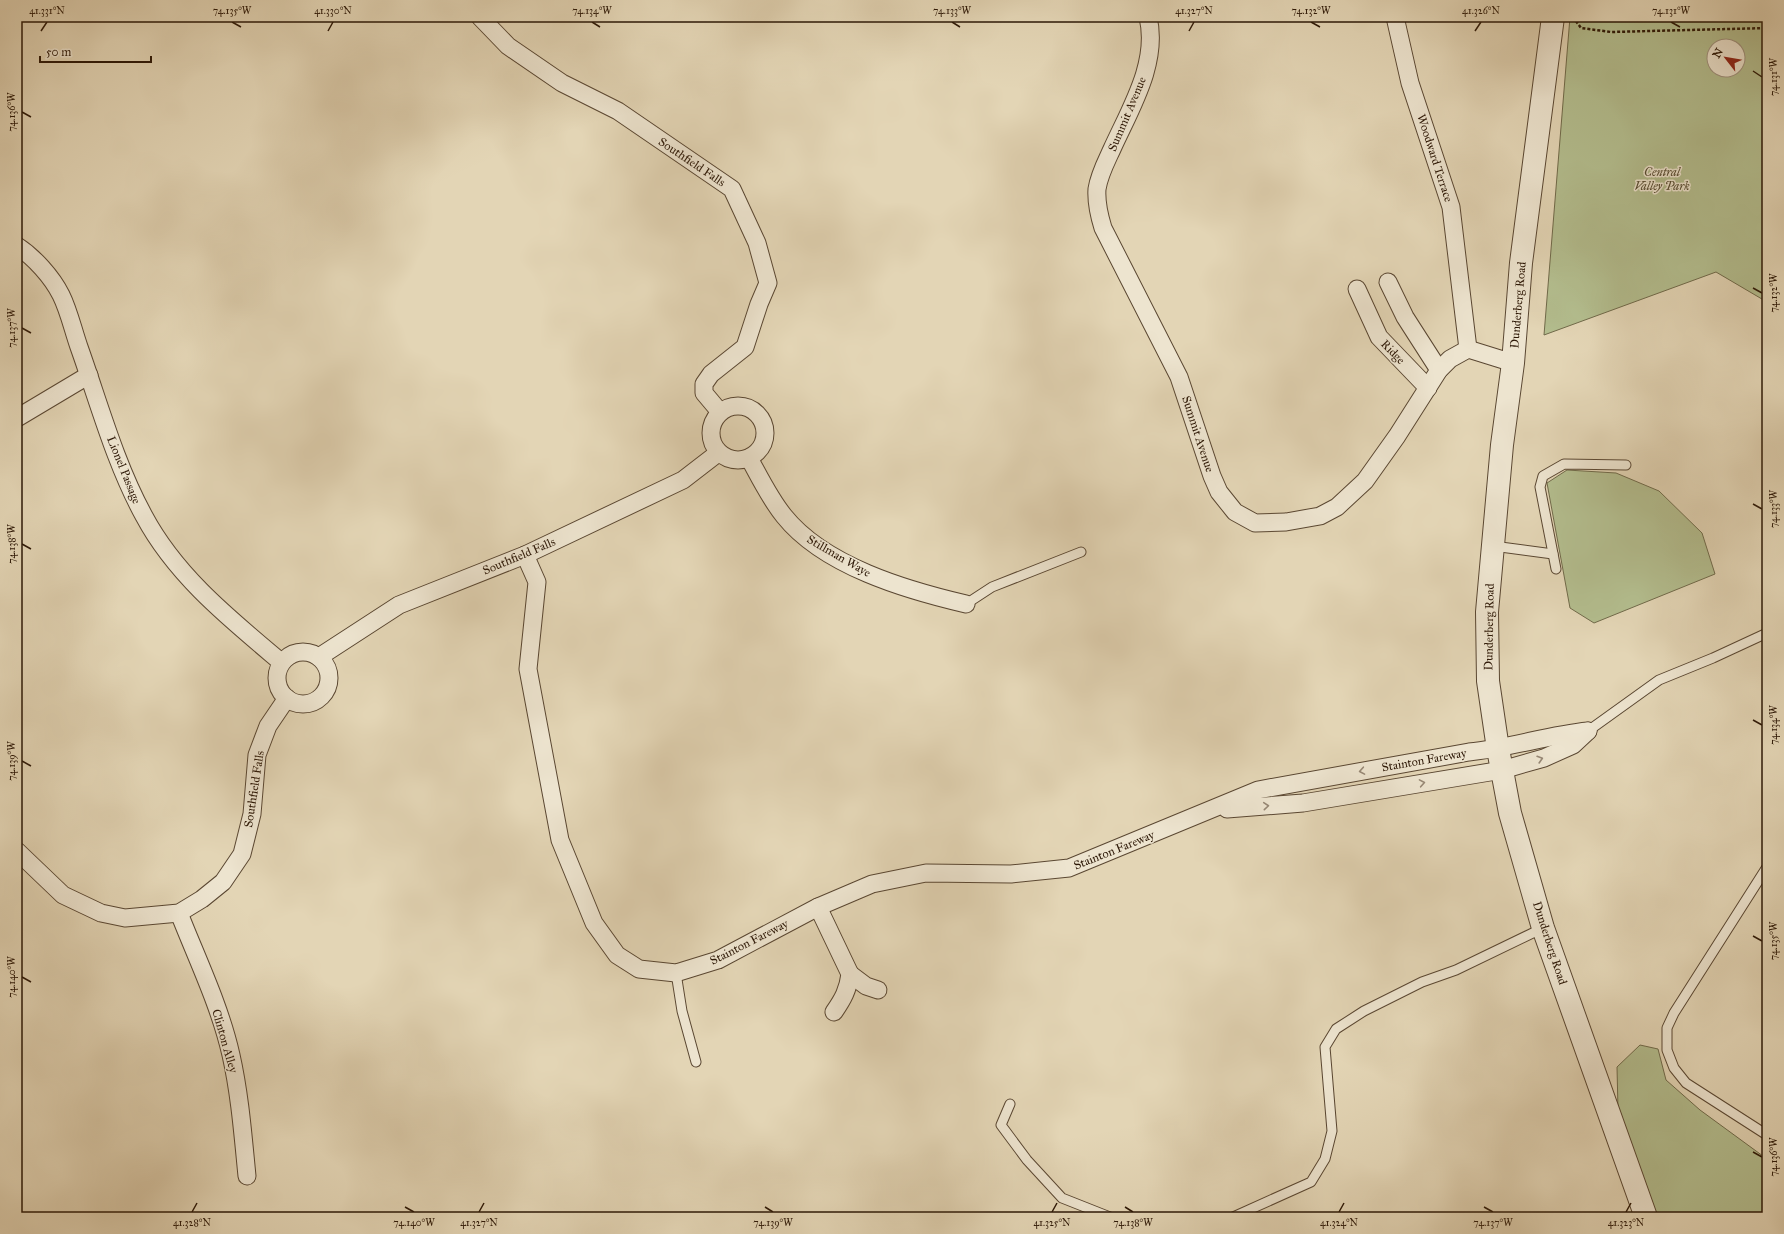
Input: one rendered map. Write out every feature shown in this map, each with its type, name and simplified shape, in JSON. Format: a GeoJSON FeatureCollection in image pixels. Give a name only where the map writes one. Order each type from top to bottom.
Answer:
{"type":"FeatureCollection","features":[{"type":"Feature","properties":{"kind":"street","name":"Southfield Falls"},"geometry":{"type":"LineString","coordinates":[[480,17],[514,50],[562,83],[618,111],[732,189],[757,243],[763,270],[768,283],[759,304],[745,347],[712,374],[704,384],[704,393],[720,412]]}},
{"type":"Feature","properties":{"kind":"street","name":"Summit Avenue"},"geometry":{"type":"LineString","coordinates":[[1148,17],[1151,27],[1150,58],[1137,93],[1101,173],[1097,188],[1099,215],[1103,228],[1179,377],[1212,476],[1219,492],[1235,512],[1255,523],[1286,522],[1320,516],[1337,507],[1365,481],[1439,370],[1450,359],[1468,350]]}},
{"type":"Feature","properties":{"kind":"street","name":"Woodward Terrace"},"geometry":{"type":"LineString","coordinates":[[1395,17],[1410,83],[1450,206],[1468,350]]}},
{"type":"Feature","properties":{"kind":"street","name":"Dunderberg Road"},"geometry":{"type":"LineString","coordinates":[[1553,17],[1521,263],[1513,363],[1502,445],[1487,612],[1488,681],[1510,813],[1542,928],[1646,1217]]}},
{"type":"Feature","properties":{"kind":"street","name":"Lionel Passage"},"geometry":{"type":"LineString","coordinates":[[17,246],[40,267],[61,296],[116,454],[144,516],[172,559],[223,613],[281,662]]}},
{"type":"Feature","properties":{"kind":"street"},"geometry":{"type":"LineString","coordinates":[[1388,282],[1405,317],[1439,370]]}},
{"type":"Feature","properties":{"kind":"street","name":"Ridge"},"geometry":{"type":"LineString","coordinates":[[1357,289],[1379,337],[1428,388]]}},
{"type":"Feature","properties":{"kind":"street"},"geometry":{"type":"LineString","coordinates":[[1468,350],[1513,363]]}},
{"type":"Feature","properties":{"kind":"street"},"geometry":{"type":"LineString","coordinates":[[17,418],[89,375]]}},
{"type":"Feature","properties":{"kind":"street"},"geometry":{"type":"LineString","coordinates":[[742,405],[753,409],[761,418],[766,429],[765,441],[759,451],[750,458],[741,461],[725,458],[718,452],[712,443],[710,432],[713,420],[720,412],[730,406],[742,405]]}},
{"type":"Feature","properties":{"kind":"street","name":"Southfield Falls"},"geometry":{"type":"LineString","coordinates":[[319,657],[399,605],[525,555],[683,480],[718,452]]}},
{"type":"Feature","properties":{"kind":"street","name":"Stillman Waye"},"geometry":{"type":"LineString","coordinates":[[750,458],[772,500],[784,517],[798,531],[819,547],[867,574],[928,595],[966,604]]}},
{"type":"Feature","properties":{"kind":"street","name":"Stainton Fareway"},"geometry":{"type":"LineString","coordinates":[[525,555],[536,582],[528,669],[560,840],[594,922],[618,955],[639,969],[676,973],[718,960],[818,907],[872,884],[926,873],[1012,874],[1069,868],[1213,810],[1258,790],[1469,752],[1500,759]]}},
{"type":"Feature","properties":{"kind":"street"},"geometry":{"type":"LineString","coordinates":[[299,652],[310,652],[319,657],[326,665],[328,674],[328,685],[323,694],[316,700],[306,703],[296,703],[287,698],[280,691],[277,682],[277,672],[281,662],[289,655],[299,652]]}},
{"type":"Feature","properties":{"kind":"street","name":"Southfield Falls"},"geometry":{"type":"LineString","coordinates":[[17,851],[63,895],[101,913],[125,918],[179,913],[202,899],[223,882],[242,854],[252,814],[257,755],[268,726],[287,698]]}},
{"type":"Feature","properties":{"kind":"street"},"geometry":{"type":"LineString","coordinates":[[1500,759],[1544,758],[1573,745],[1588,731]]}},
{"type":"Feature","properties":{"kind":"street","name":"Stainton Fareway"},"geometry":{"type":"LineString","coordinates":[[1213,810],[1300,803],[1394,788],[1500,759]]}},
{"type":"Feature","properties":{"kind":"street"},"geometry":{"type":"LineString","coordinates":[[1391,766],[1394,788]]}},
{"type":"Feature","properties":{"kind":"street"},"geometry":{"type":"LineString","coordinates":[[1298,782],[1300,803]]}},
{"type":"Feature","properties":{"kind":"street"},"geometry":{"type":"LineString","coordinates":[[818,907],[850,974],[866,986],[878,990]]}},
{"type":"Feature","properties":{"kind":"street","name":"Clinton Alley"},"geometry":{"type":"LineString","coordinates":[[179,913],[220,1018],[231,1055],[239,1095],[247,1176]]}},
{"type":"Feature","properties":{"kind":"street"},"geometry":{"type":"LineString","coordinates":[[834,1012],[844,998],[850,974]]}},
{"type":"Feature","properties":{"kind":"lane"},"geometry":{"type":"LineString","coordinates":[[1556,569],[1540,487],[1543,476],[1564,464],[1626,465]]}},
{"type":"Feature","properties":{"kind":"lane"},"geometry":{"type":"LineString","coordinates":[[1493,546],[1553,554]]}},
{"type":"Feature","properties":{"kind":"lane"},"geometry":{"type":"LineString","coordinates":[[966,604],[992,587],[1081,552]]}},
{"type":"Feature","properties":{"kind":"lane"},"geometry":{"type":"LineString","coordinates":[[1588,731],[1659,680],[1713,658],[1767,633]]}},
{"type":"Feature","properties":{"kind":"lane"},"geometry":{"type":"LineString","coordinates":[[1767,867],[1674,1013],[1667,1028],[1667,1050],[1674,1068],[1686,1083],[1767,1135]]}},
{"type":"Feature","properties":{"kind":"lane"},"geometry":{"type":"LineString","coordinates":[[1233,1217],[1311,1182],[1325,1158],[1332,1131],[1325,1048],[1336,1029],[1364,1011],[1422,982],[1456,970],[1542,928]]}},
{"type":"Feature","properties":{"kind":"lane"},"geometry":{"type":"LineString","coordinates":[[676,973],[682,1011],[696,1062]]}},
{"type":"Feature","properties":{"kind":"lane"},"geometry":{"type":"LineString","coordinates":[[1010,1104],[1000,1125],[1027,1160],[1062,1198],[1110,1217]]}},
{"type":"Feature","properties":{"kind":"path"},"geometry":{"type":"LineString","coordinates":[[1573,17],[1582,28],[1611,32],[1767,28]]}},
{"type":"Feature","properties":{"kind":"green space","name":"Central Valley Park"},"geometry":{"type":"Polygon","coordinates":[[[1570,17],[1767,17],[1767,302],[1716,272],[1544,335],[1570,17]]]}},
{"type":"Feature","properties":{"kind":"green space"},"geometry":{"type":"Polygon","coordinates":[[[1567,470],[1616,473],[1659,491],[1702,533],[1715,574],[1594,623],[1570,608],[1547,483],[1567,470]]]}},
{"type":"Feature","properties":{"kind":"green space"},"geometry":{"type":"Polygon","coordinates":[[[1640,1045],[1658,1049],[1666,1080],[1700,1110],[1767,1159],[1767,1217],[1652,1217],[1618,1110],[1617,1067],[1640,1045]]]}}]}
